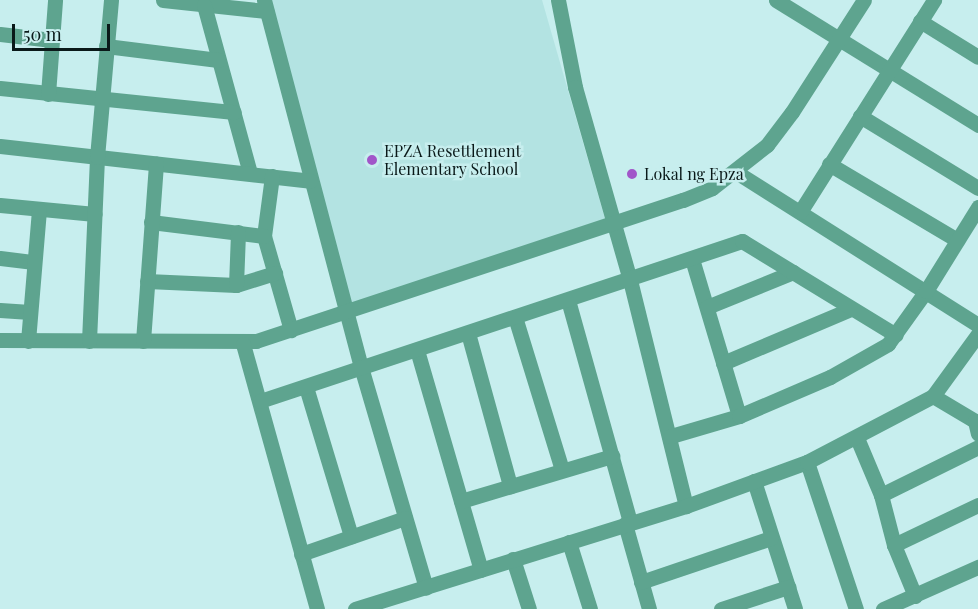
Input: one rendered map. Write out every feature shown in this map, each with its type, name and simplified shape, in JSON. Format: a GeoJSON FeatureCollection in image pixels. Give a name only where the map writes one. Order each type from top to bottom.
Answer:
{"type":"FeatureCollection","features":[{"type":"Feature","properties":{"kind":"street"},"geometry":{"type":"LineString","coordinates":[[48,94],[55,0]]}},
{"type":"Feature","properties":{"kind":"street"},"geometry":{"type":"LineString","coordinates":[[89,341],[98,157],[111,0]]}},
{"type":"Feature","properties":{"kind":"street"},"geometry":{"type":"LineString","coordinates":[[164,0],[204,5],[265,5],[360,367],[426,588]]}},
{"type":"Feature","properties":{"kind":"street"},"geometry":{"type":"LineString","coordinates":[[558,0],[575,87],[630,280],[671,436],[686,506]]}},
{"type":"Feature","properties":{"kind":"street"},"geometry":{"type":"LineString","coordinates":[[776,0],[794,5],[838,39],[978,125]]}},
{"type":"Feature","properties":{"kind":"street"},"geometry":{"type":"LineString","coordinates":[[0,340],[243,344],[683,200],[736,172],[767,145],[792,112],[864,0]]}},
{"type":"Feature","properties":{"kind":"street"},"geometry":{"type":"LineString","coordinates":[[800,212],[934,0]]}},
{"type":"Feature","properties":{"kind":"street"},"geometry":{"type":"LineString","coordinates":[[204,5],[250,173]]}},
{"type":"Feature","properties":{"kind":"street"},"geometry":{"type":"LineString","coordinates":[[920,21],[978,57]]}},
{"type":"Feature","properties":{"kind":"street"},"geometry":{"type":"LineString","coordinates":[[0,34],[52,40]]}},
{"type":"Feature","properties":{"kind":"street"},"geometry":{"type":"LineString","coordinates":[[106,46],[218,60]]}},
{"type":"Feature","properties":{"kind":"street"},"geometry":{"type":"LineString","coordinates":[[0,88],[234,112]]}},
{"type":"Feature","properties":{"kind":"street"},"geometry":{"type":"LineString","coordinates":[[860,116],[978,188]]}},
{"type":"Feature","properties":{"kind":"street"},"geometry":{"type":"LineString","coordinates":[[0,146],[310,181]]}},
{"type":"Feature","properties":{"kind":"street"},"geometry":{"type":"LineString","coordinates":[[143,341],[156,163]]}},
{"type":"Feature","properties":{"kind":"street"},"geometry":{"type":"LineString","coordinates":[[829,164],[957,240]]}},
{"type":"Feature","properties":{"kind":"street"},"geometry":{"type":"LineString","coordinates":[[736,172],[978,325]]}},
{"type":"Feature","properties":{"kind":"street"},"geometry":{"type":"LineString","coordinates":[[272,176],[264,236],[291,330]]}},
{"type":"Feature","properties":{"kind":"street"},"geometry":{"type":"LineString","coordinates":[[0,205],[95,214]]}},
{"type":"Feature","properties":{"kind":"street"},"geometry":{"type":"LineString","coordinates":[[671,436],[739,417],[831,377],[896,335],[978,207]]}},
{"type":"Feature","properties":{"kind":"street"},"geometry":{"type":"LineString","coordinates":[[28,340],[39,210]]}},
{"type":"Feature","properties":{"kind":"street"},"geometry":{"type":"LineString","coordinates":[[151,222],[264,236]]}},
{"type":"Feature","properties":{"kind":"street"},"geometry":{"type":"LineString","coordinates":[[236,285],[238,232]]}},
{"type":"Feature","properties":{"kind":"street"},"geometry":{"type":"LineString","coordinates":[[260,401],[742,241],[896,335]]}},
{"type":"Feature","properties":{"kind":"street"},"geometry":{"type":"LineString","coordinates":[[0,258],[34,262]]}},
{"type":"Feature","properties":{"kind":"street"},"geometry":{"type":"LineString","coordinates":[[692,259],[739,417]]}},
{"type":"Feature","properties":{"kind":"street"},"geometry":{"type":"LineString","coordinates":[[707,307],[793,272]]}},
{"type":"Feature","properties":{"kind":"street"},"geometry":{"type":"LineString","coordinates":[[147,281],[236,285],[275,273]]}},
{"type":"Feature","properties":{"kind":"street"},"geometry":{"type":"LineString","coordinates":[[568,300],[612,456],[649,609]]}},
{"type":"Feature","properties":{"kind":"street"},"geometry":{"type":"LineString","coordinates":[[723,363],[851,309]]}},
{"type":"Feature","properties":{"kind":"street"},"geometry":{"type":"LineString","coordinates":[[0,310],[30,312]]}},
{"type":"Feature","properties":{"kind":"street"},"geometry":{"type":"LineString","coordinates":[[515,317],[562,470]]}},
{"type":"Feature","properties":{"kind":"street"},"geometry":{"type":"LineString","coordinates":[[468,333],[510,486]]}},
{"type":"Feature","properties":{"kind":"street"},"geometry":{"type":"LineString","coordinates":[[355,609],[686,506],[807,462],[933,396],[978,334]]}},
{"type":"Feature","properties":{"kind":"street"},"geometry":{"type":"LineString","coordinates":[[243,344],[317,609]]}},
{"type":"Feature","properties":{"kind":"street"},"geometry":{"type":"LineString","coordinates":[[417,350],[481,570]]}},
{"type":"Feature","properties":{"kind":"street"},"geometry":{"type":"LineString","coordinates":[[306,387],[351,536]]}},
{"type":"Feature","properties":{"kind":"street"},"geometry":{"type":"LineString","coordinates":[[933,396],[975,421],[978,434]]}},
{"type":"Feature","properties":{"kind":"street"},"geometry":{"type":"LineString","coordinates":[[856,438],[881,495],[894,545],[915,596]]}},
{"type":"Feature","properties":{"kind":"street"},"geometry":{"type":"LineString","coordinates":[[881,495],[978,447]]}},
{"type":"Feature","properties":{"kind":"street"},"geometry":{"type":"LineString","coordinates":[[461,501],[612,456]]}},
{"type":"Feature","properties":{"kind":"street"},"geometry":{"type":"LineString","coordinates":[[807,462],[855,609]]}},
{"type":"Feature","properties":{"kind":"street"},"geometry":{"type":"LineString","coordinates":[[754,481],[795,609]]}},
{"type":"Feature","properties":{"kind":"street"},"geometry":{"type":"LineString","coordinates":[[894,545],[978,505]]}},
{"type":"Feature","properties":{"kind":"street"},"geometry":{"type":"LineString","coordinates":[[301,554],[405,518]]}},
{"type":"Feature","properties":{"kind":"street"},"geometry":{"type":"LineString","coordinates":[[641,582],[771,538]]}},
{"type":"Feature","properties":{"kind":"street"},"geometry":{"type":"LineString","coordinates":[[569,543],[590,609]]}},
{"type":"Feature","properties":{"kind":"street"},"geometry":{"type":"LineString","coordinates":[[513,559],[529,609]]}},
{"type":"Feature","properties":{"kind":"street"},"geometry":{"type":"LineString","coordinates":[[883,609],[978,567]]}},
{"type":"Feature","properties":{"kind":"street"},"geometry":{"type":"LineString","coordinates":[[721,609],[788,588]]}},
{"type":"Feature","properties":{"kind":"shaded area"},"geometry":{"type":"Polygon","coordinates":[[[271,0],[542,0],[605,219],[350,304],[271,0]]]}},
{"type":"Feature","properties":{"kind":"place","name":"EPZA Resettlement Elementary School"},"geometry":{"type":"Point","coordinates":[372,160]}},
{"type":"Feature","properties":{"kind":"place","name":"Lokal ng Epza"},"geometry":{"type":"Point","coordinates":[632,174]}}]}
